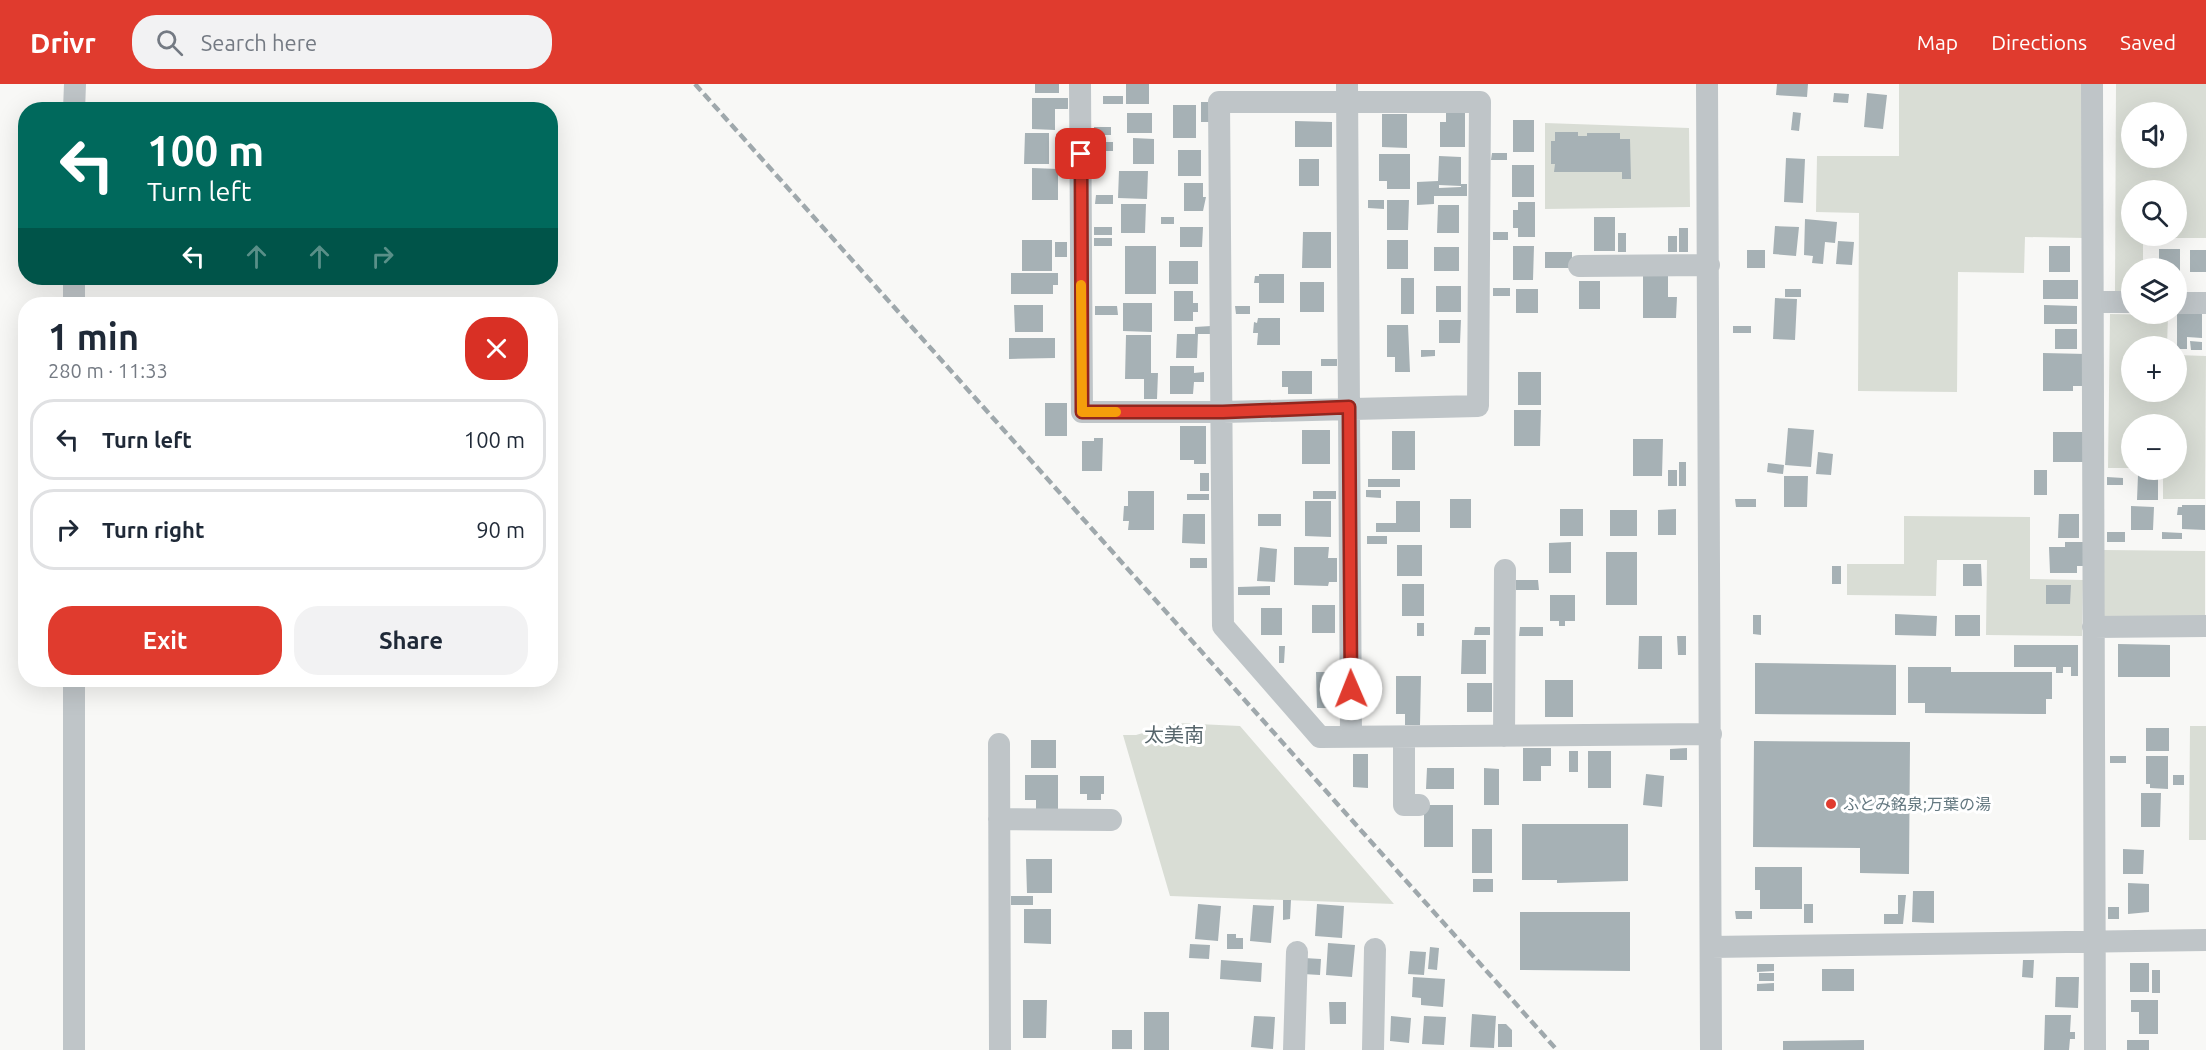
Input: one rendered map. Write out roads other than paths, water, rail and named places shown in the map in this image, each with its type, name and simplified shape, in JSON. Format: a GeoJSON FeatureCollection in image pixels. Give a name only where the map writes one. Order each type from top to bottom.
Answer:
{"type":"FeatureCollection","features":[{"type":"Feature","properties":{"kind":"street"},"geometry":{"type":"LineString","coordinates":[[75,84],[75,102]]}},
{"type":"Feature","properties":{"kind":"street"},"geometry":{"type":"LineString","coordinates":[[1080,84],[1082,412],[1223,412],[1349,407],[1478,406],[1480,102],[1347,93],[1268,93],[1219,102],[1223,412],[1223,626],[1320,737],[1711,734]]}},
{"type":"Feature","properties":{"kind":"street"},"geometry":{"type":"LineString","coordinates":[[1707,84],[1711,1050]]}},
{"type":"Feature","properties":{"kind":"street"},"geometry":{"type":"LineString","coordinates":[[2092,84],[2095,1050]]}},
{"type":"Feature","properties":{"kind":"street"},"geometry":{"type":"LineString","coordinates":[[1347,93],[1351,736]]}},
{"type":"Feature","properties":{"kind":"street"},"geometry":{"type":"LineString","coordinates":[[1579,266],[1709,265]]}},
{"type":"Feature","properties":{"kind":"street"},"geometry":{"type":"LineString","coordinates":[[2093,302],[2121,302]]}},
{"type":"Feature","properties":{"kind":"street"},"geometry":{"type":"LineString","coordinates":[[2187,303],[2206,303]]}},
{"type":"Feature","properties":{"kind":"street"},"geometry":{"type":"LineString","coordinates":[[1504,736],[1505,570]]}},
{"type":"Feature","properties":{"kind":"street"},"geometry":{"type":"LineString","coordinates":[[2093,627],[2206,626]]}},
{"type":"Feature","properties":{"kind":"street"},"geometry":{"type":"LineString","coordinates":[[74,687],[74,1050]]}},
{"type":"Feature","properties":{"kind":"street"},"geometry":{"type":"LineString","coordinates":[[1404,737],[1404,805],[1419,805]]}},
{"type":"Feature","properties":{"kind":"street"},"geometry":{"type":"LineString","coordinates":[[999,744],[1000,1050]]}},
{"type":"Feature","properties":{"kind":"street"},"geometry":{"type":"LineString","coordinates":[[999,819],[1111,820]]}},
{"type":"Feature","properties":{"kind":"street"},"geometry":{"type":"LineString","coordinates":[[1711,947],[2206,940]]}},
{"type":"Feature","properties":{"kind":"street"},"geometry":{"type":"LineString","coordinates":[[1374,1050],[1376,949]]}},
{"type":"Feature","properties":{"kind":"street"},"geometry":{"type":"LineString","coordinates":[[1294,1050],[1297,952]]}},
{"type":"Feature","properties":{"kind":"street"},"geometry":{"type":"LineString","coordinates":[[1695,1050],[1711,971]]}},
{"type":"Feature","properties":{"kind":"railway"},"geometry":{"type":"LineString","coordinates":[[695,84],[1557,1050]]}},
{"type":"Feature","properties":{"kind":"place","name":"ふとみ銘泉;万葉の湯"},"geometry":{"type":"Point","coordinates":[1831,804]}},
{"type":"Feature","properties":{"kind":"district","name":"太美南"},"geometry":{"type":"Point","coordinates":[1174,734]}}]}
